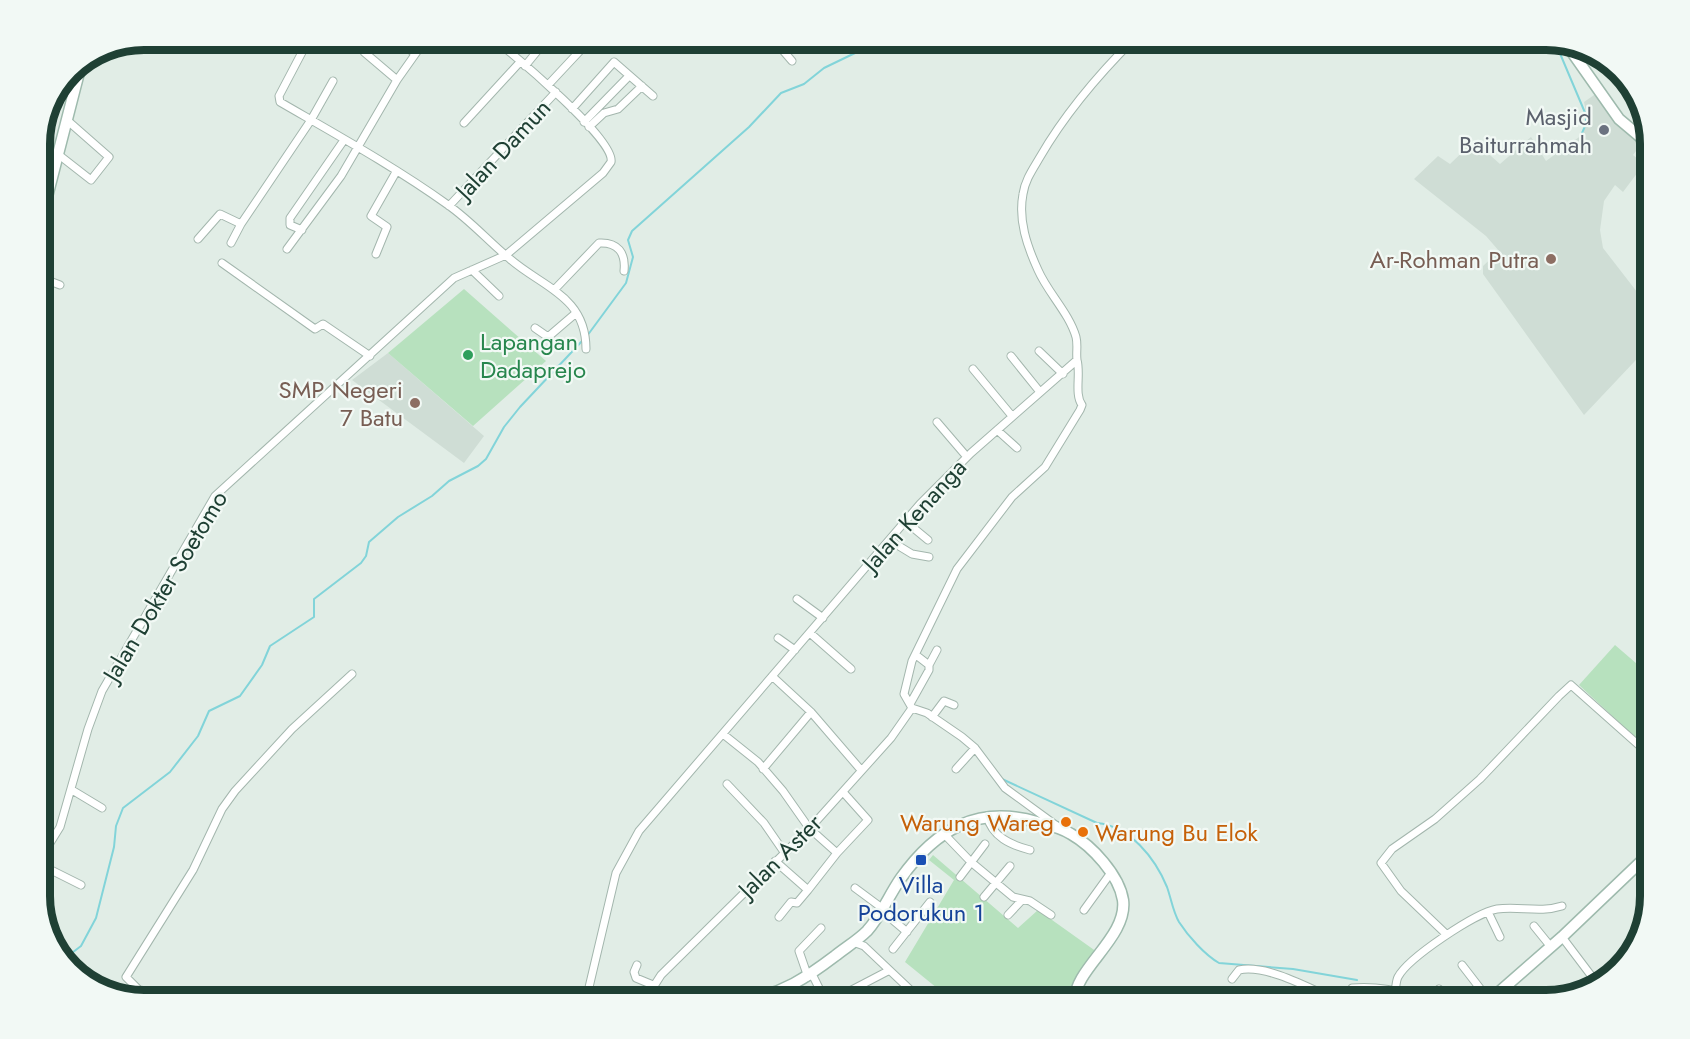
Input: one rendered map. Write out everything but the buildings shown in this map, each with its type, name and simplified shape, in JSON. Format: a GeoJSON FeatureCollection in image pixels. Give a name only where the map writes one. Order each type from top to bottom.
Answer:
{"type":"FeatureCollection","features":[{"type":"Feature","properties":{"kind":"main road"},"geometry":{"type":"LineString","coordinates":[[1573,54],[1619,119],[1640,137]]}},
{"type":"Feature","properties":{"kind":"main road"},"geometry":{"type":"LineString","coordinates":[[50,188],[78,77]]}},
{"type":"Feature","properties":{"kind":"main road"},"geometry":{"type":"LineString","coordinates":[[782,990],[810,976],[865,933],[916,860],[945,834],[972,819],[987,816],[1021,817],[1059,828],[1085,843],[1121,892],[1122,916],[1080,983],[1078,990]]}},
{"type":"Feature","properties":{"kind":"main road"},"geometry":{"type":"LineString","coordinates":[[1502,990],[1562,937],[1640,863]]}},
{"type":"Feature","properties":{"kind":"street"},"geometry":{"type":"LineString","coordinates":[[303,50],[278,100],[358,147],[449,206],[506,255],[555,288],[576,313],[584,333],[586,346]]}},
{"type":"Feature","properties":{"kind":"street"},"geometry":{"type":"LineString","coordinates":[[410,50],[414,53]]}},
{"type":"Feature","properties":{"kind":"street"},"geometry":{"type":"LineString","coordinates":[[286,249],[341,176],[417,50]]}},
{"type":"Feature","properties":{"kind":"street"},"geometry":{"type":"LineString","coordinates":[[506,50],[556,92],[587,124]]}},
{"type":"Feature","properties":{"kind":"street"},"geometry":{"type":"LineString","coordinates":[[464,123],[535,50]]}},
{"type":"Feature","properties":{"kind":"street"},"geometry":{"type":"LineString","coordinates":[[548,85],[581,50]]}},
{"type":"Feature","properties":{"kind":"street"},"geometry":{"type":"LineString","coordinates":[[782,50],[792,61]]}},
{"type":"Feature","properties":{"kind":"street"},"geometry":{"type":"LineString","coordinates":[[1059,828],[1005,788],[975,748],[932,717],[911,706],[904,691],[916,655],[957,569],[1012,496],[1045,467],[1082,405],[1078,397],[1080,373],[1077,342],[1072,328],[1048,291],[1028,246],[1022,210],[1023,194],[1029,177],[1068,113],[1095,78],[1123,50]]}},
{"type":"Feature","properties":{"kind":"street"},"geometry":{"type":"LineString","coordinates":[[364,52],[397,80]]}},
{"type":"Feature","properties":{"kind":"street"},"geometry":{"type":"LineString","coordinates":[[572,109],[615,62],[653,96]]}},
{"type":"Feature","properties":{"kind":"street"},"geometry":{"type":"LineString","coordinates":[[587,124],[629,76]]}},
{"type":"Feature","properties":{"kind":"street"},"geometry":{"type":"LineString","coordinates":[[231,243],[311,120],[333,81]]}},
{"type":"Feature","properties":{"kind":"street"},"geometry":{"type":"LineString","coordinates":[[587,124],[604,113],[618,108],[642,86]]}},
{"type":"Feature","properties":{"kind":"street","name":"Jalan Damun"},"geometry":{"type":"LineString","coordinates":[[449,206],[556,92]]}},
{"type":"Feature","properties":{"kind":"street"},"geometry":{"type":"LineString","coordinates":[[59,155],[91,180],[109,157],[68,121]]}},
{"type":"Feature","properties":{"kind":"street","name":"Jalan Dokter Soetomo"},"geometry":{"type":"LineString","coordinates":[[50,846],[72,790],[88,729],[102,691],[207,507],[244,467],[454,278],[506,255],[603,173],[612,157],[587,124]]}},
{"type":"Feature","properties":{"kind":"street"},"geometry":{"type":"LineString","coordinates":[[302,230],[290,225],[290,218],[344,140]]}},
{"type":"Feature","properties":{"kind":"street"},"geometry":{"type":"LineString","coordinates":[[376,254],[387,226],[374,220],[371,216],[396,172]]}},
{"type":"Feature","properties":{"kind":"street"},"geometry":{"type":"LineString","coordinates":[[198,239],[220,214],[242,224]]}},
{"type":"Feature","properties":{"kind":"street"},"geometry":{"type":"LineString","coordinates":[[555,288],[599,243],[613,244],[622,251],[625,259],[624,271]]}},
{"type":"Feature","properties":{"kind":"street"},"geometry":{"type":"LineString","coordinates":[[222,263],[315,329],[323,324],[370,356]]}},
{"type":"Feature","properties":{"kind":"street"},"geometry":{"type":"LineString","coordinates":[[472,270],[499,296]]}},
{"type":"Feature","properties":{"kind":"street"},"geometry":{"type":"LineString","coordinates":[[50,281],[60,285]]}},
{"type":"Feature","properties":{"kind":"street"},"geometry":{"type":"LineString","coordinates":[[535,328],[548,337],[576,313]]}},
{"type":"Feature","properties":{"kind":"street"},"geometry":{"type":"LineString","coordinates":[[1039,351],[1062,374]]}},
{"type":"Feature","properties":{"kind":"street"},"geometry":{"type":"LineString","coordinates":[[1011,356],[1040,392]]}},
{"type":"Feature","properties":{"kind":"street","name":"Jalan Kenanga"},"geometry":{"type":"LineString","coordinates":[[589,990],[621,861],[656,809],[905,521],[967,457],[1077,360]]}},
{"type":"Feature","properties":{"kind":"street"},"geometry":{"type":"LineString","coordinates":[[973,369],[1012,416]]}},
{"type":"Feature","properties":{"kind":"street"},"geometry":{"type":"LineString","coordinates":[[937,422],[967,457]]}},
{"type":"Feature","properties":{"kind":"street"},"geometry":{"type":"LineString","coordinates":[[997,430],[1017,448]]}},
{"type":"Feature","properties":{"kind":"street"},"geometry":{"type":"LineString","coordinates":[[905,521],[928,540]]}},
{"type":"Feature","properties":{"kind":"street"},"geometry":{"type":"LineString","coordinates":[[890,540],[912,554],[929,557]]}},
{"type":"Feature","properties":{"kind":"street"},"geometry":{"type":"LineString","coordinates":[[797,599],[823,618]]}},
{"type":"Feature","properties":{"kind":"street"},"geometry":{"type":"LineString","coordinates":[[810,633],[851,669]]}},
{"type":"Feature","properties":{"kind":"street"},"geometry":{"type":"LineString","coordinates":[[778,638],[795,650]]}},
{"type":"Feature","properties":{"kind":"street","name":"Jalan Aster"},"geometry":{"type":"LineString","coordinates":[[650,990],[809,828],[891,738],[911,706],[937,650]]}},
{"type":"Feature","properties":{"kind":"street"},"geometry":{"type":"LineString","coordinates":[[916,655],[929,665]]}},
{"type":"Feature","properties":{"kind":"street"},"geometry":{"type":"LineString","coordinates":[[139,990],[126,977],[193,870],[228,801],[250,772],[352,674]]}},
{"type":"Feature","properties":{"kind":"street"},"geometry":{"type":"LineString","coordinates":[[772,676],[811,712],[861,770]]}},
{"type":"Feature","properties":{"kind":"street"},"geometry":{"type":"LineString","coordinates":[[1446,934],[1401,891],[1381,863],[1392,849],[1435,819],[1480,779],[1558,696],[1572,686],[1640,746]]}},
{"type":"Feature","properties":{"kind":"street"},"geometry":{"type":"LineString","coordinates":[[932,717],[944,701],[954,705]]}},
{"type":"Feature","properties":{"kind":"street"},"geometry":{"type":"LineString","coordinates":[[764,769],[811,712]]}},
{"type":"Feature","properties":{"kind":"street"},"geometry":{"type":"LineString","coordinates":[[723,734],[764,769],[809,828],[837,853]]}},
{"type":"Feature","properties":{"kind":"street"},"geometry":{"type":"LineString","coordinates":[[956,769],[975,748]]}},
{"type":"Feature","properties":{"kind":"street"},"geometry":{"type":"LineString","coordinates":[[727,784],[764,823],[784,852]]}},
{"type":"Feature","properties":{"kind":"street"},"geometry":{"type":"LineString","coordinates":[[72,790],[102,808]]}},
{"type":"Feature","properties":{"kind":"street"},"geometry":{"type":"LineString","coordinates":[[779,917],[791,902],[797,903],[867,820],[843,792]]}},
{"type":"Feature","properties":{"kind":"street"},"geometry":{"type":"LineString","coordinates":[[987,816],[990,827],[1002,838],[1030,850]]}},
{"type":"Feature","properties":{"kind":"street"},"geometry":{"type":"LineString","coordinates":[[945,834],[971,862],[1013,897],[1030,901],[1051,915]]}},
{"type":"Feature","properties":{"kind":"street"},"geometry":{"type":"LineString","coordinates":[[960,877],[985,844]]}},
{"type":"Feature","properties":{"kind":"street"},"geometry":{"type":"LineString","coordinates":[[775,861],[808,890]]}},
{"type":"Feature","properties":{"kind":"street"},"geometry":{"type":"LineString","coordinates":[[984,897],[1010,866]]}},
{"type":"Feature","properties":{"kind":"street"},"geometry":{"type":"LineString","coordinates":[[50,868],[81,885]]}},
{"type":"Feature","properties":{"kind":"street"},"geometry":{"type":"LineString","coordinates":[[1084,910],[1110,874]]}},
{"type":"Feature","properties":{"kind":"street"},"geometry":{"type":"LineString","coordinates":[[855,888],[908,932]]}},
{"type":"Feature","properties":{"kind":"street"},"geometry":{"type":"LineString","coordinates":[[1008,915],[1022,900]]}},
{"type":"Feature","properties":{"kind":"street"},"geometry":{"type":"LineString","coordinates":[[893,950],[930,902]]}},
{"type":"Feature","properties":{"kind":"street"},"geometry":{"type":"LineString","coordinates":[[1395,990],[1400,974],[1446,934],[1488,912],[1503,909],[1544,910],[1562,906]]}},
{"type":"Feature","properties":{"kind":"street"},"geometry":{"type":"LineString","coordinates":[[1488,912],[1500,937]]}},
{"type":"Feature","properties":{"kind":"street"},"geometry":{"type":"LineString","coordinates":[[1534,926],[1551,947]]}},
{"type":"Feature","properties":{"kind":"street"},"geometry":{"type":"LineString","coordinates":[[819,990],[799,951],[821,928]]}},
{"type":"Feature","properties":{"kind":"street"},"geometry":{"type":"LineString","coordinates":[[864,946],[865,933]]}},
{"type":"Feature","properties":{"kind":"street"},"geometry":{"type":"LineString","coordinates":[[1562,937],[1593,977]]}},
{"type":"Feature","properties":{"kind":"street"},"geometry":{"type":"LineString","coordinates":[[852,942],[864,946],[907,990]]}},
{"type":"Feature","properties":{"kind":"street"},"geometry":{"type":"LineString","coordinates":[[638,965],[634,972],[636,978],[653,985]]}},
{"type":"Feature","properties":{"kind":"street"},"geometry":{"type":"LineString","coordinates":[[1462,965],[1482,990]]}},
{"type":"Feature","properties":{"kind":"street"},"geometry":{"type":"LineString","coordinates":[[1232,980],[1239,970],[1252,969],[1282,976],[1314,990]]}},
{"type":"Feature","properties":{"kind":"street"},"geometry":{"type":"LineString","coordinates":[[852,990],[888,971]]}},
{"type":"Feature","properties":{"kind":"street"},"geometry":{"type":"LineString","coordinates":[[1350,990],[1352,988],[1381,990]]}},
{"type":"Feature","properties":{"kind":"shaded area","name":"Ar-Rohman Putra"},"geometry":{"type":"Polygon","coordinates":[[[1597,93],[1640,141],[1640,146],[1633,155],[1640,161],[1640,169],[1623,192],[1615,185],[1604,201],[1600,230],[1603,248],[1640,296],[1640,356],[1584,415],[1483,274],[1483,266],[1499,251],[1486,236],[1414,179],[1438,156],[1450,164],[1474,141],[1500,164],[1531,137],[1546,161],[1582,135],[1588,122],[1584,102],[1597,93]]]}},
{"type":"Feature","properties":{"kind":"shaded area","name":"SMP Negeri 7 Batu"},"geometry":{"type":"Polygon","coordinates":[[[388,353],[484,436],[464,463],[352,380],[388,353]]]}},
{"type":"Feature","properties":{"kind":"green space","name":"Lapangan Dadaprejo"},"geometry":{"type":"Polygon","coordinates":[[[464,289],[546,361],[473,426],[388,353],[464,289]]]}},
{"type":"Feature","properties":{"kind":"green space"},"geometry":{"type":"Polygon","coordinates":[[[1615,645],[1640,667],[1640,742],[1579,685],[1615,645]]]}},
{"type":"Feature","properties":{"kind":"green space"},"geometry":{"type":"Polygon","coordinates":[[[933,855],[1018,928],[1038,910],[1097,952],[1074,990],[939,990],[905,962],[954,880],[929,860],[933,855]]]}},
{"type":"Feature","properties":{"kind":"waterway"},"geometry":{"type":"LineString","coordinates":[[587,336],[626,283],[633,257],[628,240],[632,231],[749,127],[781,93],[804,84],[824,68],[861,50]]}},
{"type":"Feature","properties":{"kind":"waterway"},"geometry":{"type":"LineString","coordinates":[[1559,50],[1586,115],[1586,124],[1582,133]]}},
{"type":"Feature","properties":{"kind":"waterway"},"geometry":{"type":"LineString","coordinates":[[70,954],[81,946],[96,918],[114,847],[116,826],[123,808],[170,772],[198,736],[209,711],[240,696],[262,665],[270,646],[314,617],[314,599],[361,563],[366,556],[369,542],[398,517],[432,496],[449,481],[478,466],[486,459],[504,427],[520,407],[583,340]]}},
{"type":"Feature","properties":{"kind":"waterway"},"geometry":{"type":"LineString","coordinates":[[1002,779],[1097,823],[1120,830],[1140,845],[1162,876],[1179,922],[1192,939],[1219,963],[1293,969],[1357,980]]}},
{"type":"Feature","properties":{"kind":"place","name":"Masjid Baiturrahmah"},"geometry":{"type":"Point","coordinates":[1604,130]}},
{"type":"Feature","properties":{"kind":"place","name":"Ar-Rohman Putra"},"geometry":{"type":"Point","coordinates":[1551,259]}},
{"type":"Feature","properties":{"kind":"place","name":"Lapangan Dadaprejo"},"geometry":{"type":"Point","coordinates":[468,355]}},
{"type":"Feature","properties":{"kind":"place","name":"SMP Negeri 7 Batu"},"geometry":{"type":"Point","coordinates":[415,403]}},
{"type":"Feature","properties":{"kind":"place","name":"Warung Wareg"},"geometry":{"type":"Point","coordinates":[1066,822]}},
{"type":"Feature","properties":{"kind":"place","name":"Warung Bu Elok"},"geometry":{"type":"Point","coordinates":[1083,832]}},
{"type":"Feature","properties":{"kind":"place","name":"Villa Podorukun 1"},"geometry":{"type":"Point","coordinates":[921,860]}}]}
